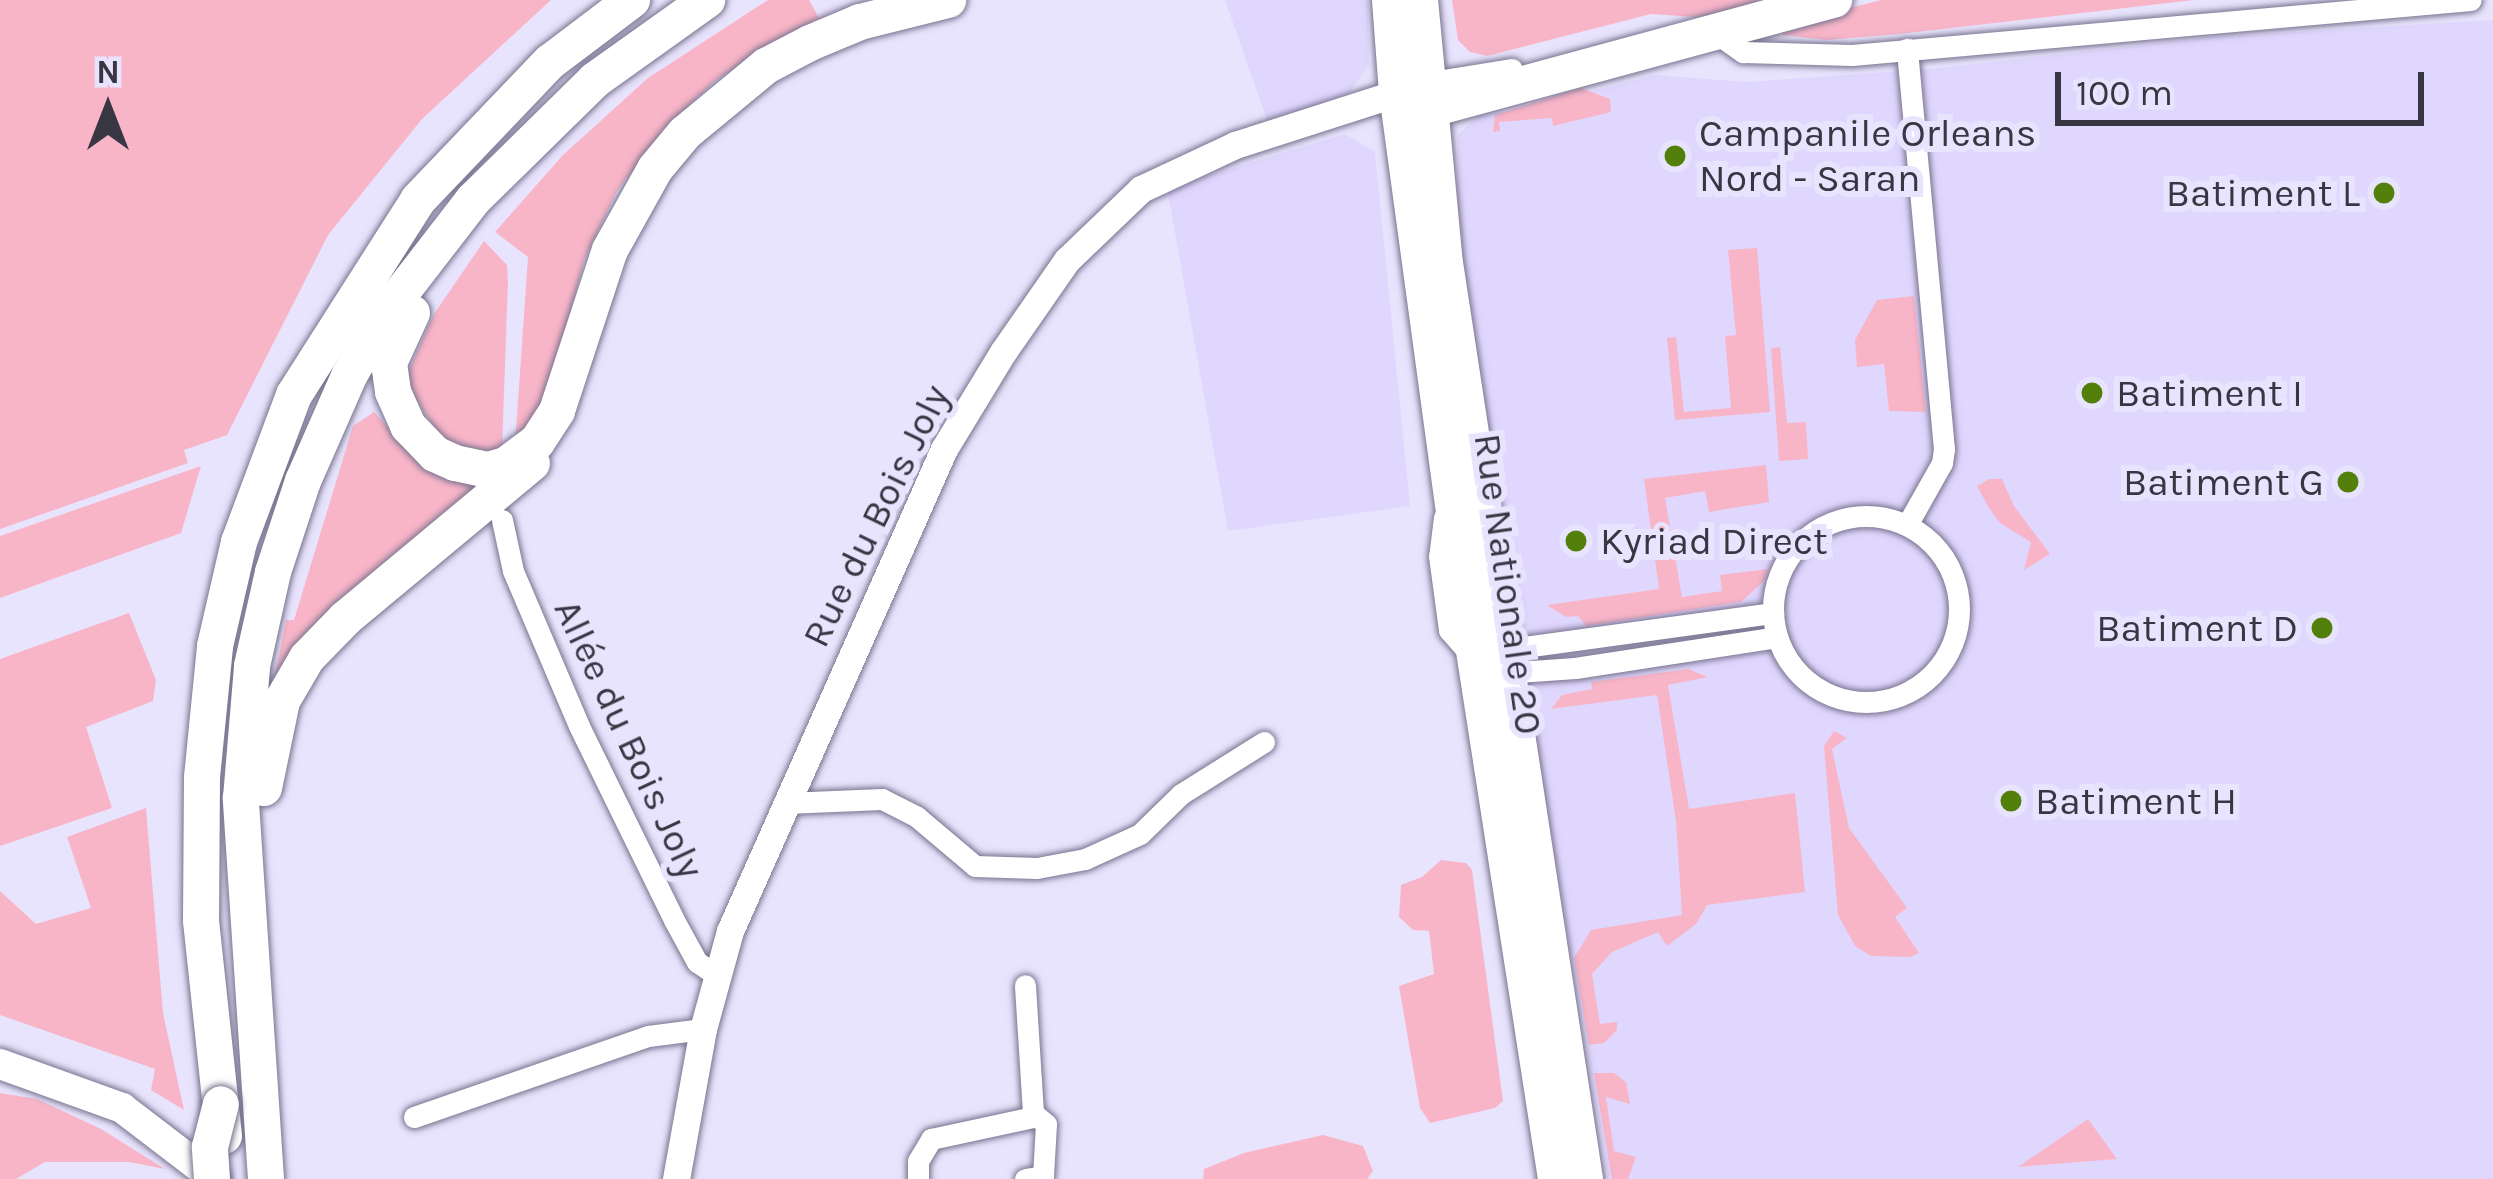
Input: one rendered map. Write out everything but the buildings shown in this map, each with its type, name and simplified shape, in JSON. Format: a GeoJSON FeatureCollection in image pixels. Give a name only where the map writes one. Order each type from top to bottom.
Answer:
{"type":"FeatureCollection","features":[{"type":"Feature","properties":{"kind":"main road"},"geometry":{"type":"LineString","coordinates":[[550,62],[591,0]]}},
{"type":"Feature","properties":{"kind":"main road"},"geometry":{"type":"LineString","coordinates":[[229,1179],[202,920],[202,777],[215,646],[239,542],[294,395],[344,308],[418,200],[550,62],[632,0]]}},
{"type":"Feature","properties":{"kind":"main road"},"geometry":{"type":"LineString","coordinates":[[266,1179],[242,850],[252,666],[272,572],[303,481],[350,376],[386,314],[472,200],[595,80],[707,0]]}},
{"type":"Feature","properties":{"kind":"main road"},"geometry":{"type":"LineString","coordinates":[[516,160],[397,338],[390,378],[408,426],[435,454],[471,468],[506,465],[537,442],[556,411],[598,285],[655,169],[723,98],[810,43],[860,22],[948,0]]}},
{"type":"Feature","properties":{"kind":"main road","name":"Rue Nationale 20"},"geometry":{"type":"LineString","coordinates":[[1390,0],[1417,94],[1445,263],[1497,661],[1556,1179]]}},
{"type":"Feature","properties":{"kind":"main road","name":"Rue Nationale 20"},"geometry":{"type":"LineString","coordinates":[[1420,0],[1417,94],[1450,487],[1497,661],[1586,1179]]}},
{"type":"Feature","properties":{"kind":"main road"},"geometry":{"type":"LineString","coordinates":[[1417,94],[1717,34],[1834,0]]}},
{"type":"Feature","properties":{"kind":"main road"},"geometry":{"type":"LineString","coordinates":[[242,850],[265,802],[263,777],[282,701],[307,658],[549,447],[566,424],[578,388],[598,285]]}},
{"type":"Feature","properties":{"kind":"main road"},"geometry":{"type":"LineString","coordinates":[[0,1064],[122,1108],[214,1179]]}},
{"type":"Feature","properties":{"kind":"main road"},"geometry":{"type":"LineString","coordinates":[[214,1179],[210,1147],[221,1103]]}},
{"type":"Feature","properties":{"kind":"street"},"geometry":{"type":"LineString","coordinates":[[1717,34],[1735,49],[1752,53],[1852,56],[2471,0]]}},
{"type":"Feature","properties":{"kind":"street"},"geometry":{"type":"LineString","coordinates":[[1907,49],[1944,448],[1942,463],[1907,525]]}},
{"type":"Feature","properties":{"kind":"street","name":"Rue du Bois Joly"},"geometry":{"type":"LineString","coordinates":[[676,1179],[715,974],[787,803],[944,449],[1067,260],[1141,189],[1184,165],[1417,94]]}},
{"type":"Feature","properties":{"kind":"street"},"geometry":{"type":"LineString","coordinates":[[1859,517],[1907,525],[1932,543],[1951,569],[1959,599],[1958,627],[1932,674],[1885,700],[1844,701],[1803,677],[1777,637],[1773,613],[1777,581],[1791,553],[1815,531],[1859,517]]}},
{"type":"Feature","properties":{"kind":"street","name":"Allée du Bois Joly"},"geometry":{"type":"LineString","coordinates":[[502,520],[513,571],[579,726],[697,962],[715,974]]}},
{"type":"Feature","properties":{"kind":"street"},"geometry":{"type":"LineString","coordinates":[[1497,661],[1773,613]]}},
{"type":"Feature","properties":{"kind":"street"},"geometry":{"type":"LineString","coordinates":[[1497,661],[1777,637]]}},
{"type":"Feature","properties":{"kind":"street"},"geometry":{"type":"LineString","coordinates":[[787,803],[882,799],[917,817],[975,866],[1037,868],[1085,860],[1140,834],[1181,794],[1264,742]]}},
{"type":"Feature","properties":{"kind":"street"},"geometry":{"type":"LineString","coordinates":[[1025,986],[1037,1116],[1046,1124],[1043,1176],[1025,1179]]}},
{"type":"Feature","properties":{"kind":"street"},"geometry":{"type":"LineString","coordinates":[[414,1117],[648,1036],[703,1029]]}},
{"type":"Feature","properties":{"kind":"street"},"geometry":{"type":"LineString","coordinates":[[918,1179],[918,1161],[931,1138],[1037,1116]]}},
{"type":"Feature","properties":{"kind":"shaded area"},"geometry":{"type":"Polygon","coordinates":[[[0,0],[551,0],[422,119],[328,235],[227,435],[184,450],[188,463],[0,529],[0,0]]]}},
{"type":"Feature","properties":{"kind":"shaded area"},"geometry":{"type":"Polygon","coordinates":[[[768,0],[809,0],[819,18],[716,80],[666,127],[617,191],[584,260],[546,407],[515,444],[528,257],[495,232],[563,155],[648,78],[768,0]]]}},
{"type":"Feature","properties":{"kind":"shaded area"},"geometry":{"type":"Polygon","coordinates":[[[1225,0],[1368,0],[1369,65],[1349,93],[1268,123],[1225,0]]]}},
{"type":"Feature","properties":{"kind":"shaded area"},"geometry":{"type":"Polygon","coordinates":[[[1452,0],[1785,0],[1710,18],[1651,14],[1487,56],[1470,52],[1458,40],[1452,0]]]}},
{"type":"Feature","properties":{"kind":"shaded area"},"geometry":{"type":"Polygon","coordinates":[[[1881,0],[2194,0],[1899,34],[1826,40],[1782,35],[1784,25],[1881,0]]]}},
{"type":"Feature","properties":{"kind":"shaded area"},"geometry":{"type":"Polygon","coordinates":[[[2493,20],[2493,1179],[1609,1179],[1500,537],[1458,248],[1458,135],[1477,116],[1655,75],[1747,82],[1930,69],[2212,37],[2493,20]]]}},
{"type":"Feature","properties":{"kind":"shaded area"},"geometry":{"type":"Polygon","coordinates":[[[1581,88],[1610,99],[1611,112],[1553,126],[1552,118],[1499,122],[1500,131],[1493,132],[1495,115],[1581,88]]]}},
{"type":"Feature","properties":{"kind":"shaded area"},"geometry":{"type":"Polygon","coordinates":[[[1345,134],[1375,152],[1410,506],[1228,531],[1167,188],[1345,134]]]}},
{"type":"Feature","properties":{"kind":"shaded area"},"geometry":{"type":"Polygon","coordinates":[[[484,241],[507,265],[508,281],[502,449],[481,453],[453,445],[436,430],[404,381],[434,314],[484,241]]]}},
{"type":"Feature","properties":{"kind":"shaded area"},"geometry":{"type":"Polygon","coordinates":[[[1757,248],[1770,412],[1675,420],[1667,338],[1676,337],[1684,412],[1731,408],[1725,336],[1736,335],[1728,250],[1757,248]]]}},
{"type":"Feature","properties":{"kind":"shaded area"},"geometry":{"type":"Polygon","coordinates":[[[1914,296],[1926,412],[1889,411],[1884,364],[1857,367],[1855,340],[1877,300],[1914,296]]]}},
{"type":"Feature","properties":{"kind":"shaded area"},"geometry":{"type":"Polygon","coordinates":[[[1780,347],[1787,423],[1806,422],[1808,459],[1779,461],[1771,348],[1780,347]]]}},
{"type":"Feature","properties":{"kind":"shaded area"},"geometry":{"type":"Polygon","coordinates":[[[374,412],[406,447],[472,483],[481,495],[281,680],[275,676],[286,620],[294,620],[353,426],[374,412]]]}},
{"type":"Feature","properties":{"kind":"shaded area"},"geometry":{"type":"Polygon","coordinates":[[[1766,465],[1769,502],[1709,512],[1705,491],[1665,498],[1682,597],[1722,591],[1720,575],[1768,569],[1765,580],[1741,602],[1586,626],[1578,616],[1566,617],[1547,605],[1659,589],[1644,479],[1766,465]]]}},
{"type":"Feature","properties":{"kind":"shaded area"},"geometry":{"type":"Polygon","coordinates":[[[201,466],[181,533],[0,598],[0,536],[201,466]]]}},
{"type":"Feature","properties":{"kind":"shaded area"},"geometry":{"type":"Polygon","coordinates":[[[2002,479],[2014,506],[2050,554],[2024,570],[2031,542],[2000,523],[1989,508],[1977,486],[2002,479]]]}},
{"type":"Feature","properties":{"kind":"shaded area"},"geometry":{"type":"Polygon","coordinates":[[[129,613],[156,680],[153,701],[86,727],[112,808],[0,846],[0,659],[129,613]]]}},
{"type":"Feature","properties":{"kind":"shaded area"},"geometry":{"type":"Polygon","coordinates":[[[1688,669],[1708,677],[1668,685],[1689,809],[1795,793],[1805,892],[1707,905],[1696,924],[1667,946],[1658,932],[1612,952],[1592,974],[1600,1024],[1617,1022],[1617,1030],[1604,1043],[1589,1045],[1574,958],[1591,930],[1682,915],[1676,821],[1657,695],[1551,709],[1562,695],[1592,689],[1591,682],[1688,669]]]}},
{"type":"Feature","properties":{"kind":"shaded area"},"geometry":{"type":"Polygon","coordinates":[[[1834,731],[1847,738],[1832,749],[1849,828],[1907,908],[1895,917],[1919,953],[1910,957],[1871,956],[1855,946],[1838,915],[1824,746],[1834,731]]]}},
{"type":"Feature","properties":{"kind":"shaded area"},"geometry":{"type":"Polygon","coordinates":[[[146,808],[163,1013],[184,1110],[151,1090],[155,1069],[0,1015],[0,891],[36,924],[91,908],[67,837],[146,808]]]}},
{"type":"Feature","properties":{"kind":"shaded area"},"geometry":{"type":"Polygon","coordinates":[[[1441,860],[1466,863],[1472,870],[1503,1101],[1495,1108],[1430,1123],[1420,1108],[1399,986],[1434,974],[1429,931],[1413,930],[1399,917],[1401,885],[1422,877],[1441,860]]]}},
{"type":"Feature","properties":{"kind":"shaded area"},"geometry":{"type":"Polygon","coordinates":[[[1594,1073],[1614,1073],[1626,1082],[1630,1104],[1606,1097],[1614,1151],[1636,1157],[1628,1179],[1612,1179],[1594,1073]]]}},
{"type":"Feature","properties":{"kind":"shaded area"},"geometry":{"type":"Polygon","coordinates":[[[0,1093],[37,1099],[101,1129],[165,1169],[129,1162],[45,1162],[16,1179],[0,1179],[0,1093]]]}},
{"type":"Feature","properties":{"kind":"shaded area"},"geometry":{"type":"Polygon","coordinates":[[[2088,1119],[2117,1159],[2018,1167],[2088,1119]]]}},
{"type":"Feature","properties":{"kind":"shaded area"},"geometry":{"type":"Polygon","coordinates":[[[1323,1135],[1363,1146],[1373,1171],[1367,1179],[1203,1179],[1204,1169],[1244,1153],[1323,1135]]]}},
{"type":"Feature","properties":{"kind":"place","name":"Campanile Orleans Nord - Saran"},"geometry":{"type":"Point","coordinates":[1675,156]}},
{"type":"Feature","properties":{"kind":"place","name":"Batiment L"},"geometry":{"type":"Point","coordinates":[2384,193]}},
{"type":"Feature","properties":{"kind":"place","name":"Batiment I"},"geometry":{"type":"Point","coordinates":[2092,393]}},
{"type":"Feature","properties":{"kind":"place","name":"Batiment G"},"geometry":{"type":"Point","coordinates":[2348,482]}},
{"type":"Feature","properties":{"kind":"place","name":"Kyriad Direct"},"geometry":{"type":"Point","coordinates":[1576,541]}},
{"type":"Feature","properties":{"kind":"place","name":"Batiment D"},"geometry":{"type":"Point","coordinates":[2322,628]}},
{"type":"Feature","properties":{"kind":"place","name":"Batiment H"},"geometry":{"type":"Point","coordinates":[2011,801]}}]}
